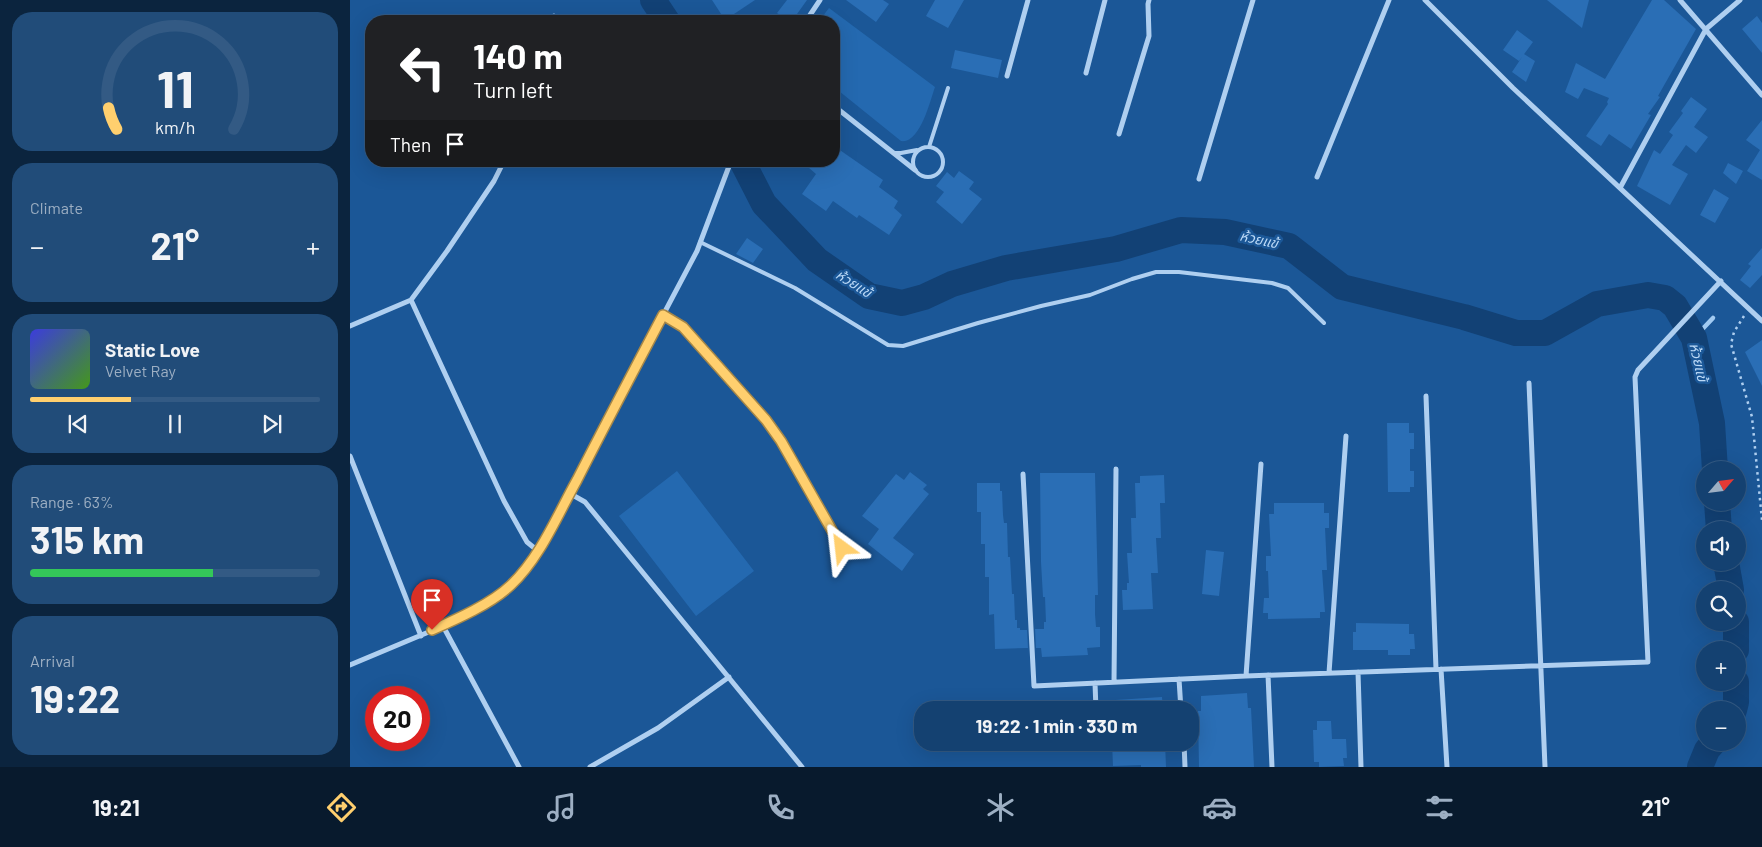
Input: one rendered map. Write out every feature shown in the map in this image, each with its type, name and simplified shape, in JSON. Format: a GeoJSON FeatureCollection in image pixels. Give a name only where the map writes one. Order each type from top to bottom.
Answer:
{"type":"FeatureCollection","features":[{"type":"Feature","properties":{"kind":"street"},"geometry":{"type":"LineString","coordinates":[[810,15],[820,0]]}},
{"type":"Feature","properties":{"kind":"street"},"geometry":{"type":"LineString","coordinates":[[1007,76],[1028,0]]}},
{"type":"Feature","properties":{"kind":"street"},"geometry":{"type":"LineString","coordinates":[[1086,73],[1105,0]]}},
{"type":"Feature","properties":{"kind":"street"},"geometry":{"type":"LineString","coordinates":[[1120,134],[1149,36],[1149,0]]}},
{"type":"Feature","properties":{"kind":"street"},"geometry":{"type":"LineString","coordinates":[[1199,179],[1253,0]]}},
{"type":"Feature","properties":{"kind":"street"},"geometry":{"type":"LineString","coordinates":[[1317,177],[1389,0]]}},
{"type":"Feature","properties":{"kind":"street"},"geometry":{"type":"LineString","coordinates":[[1425,0],[1513,88],[1762,321]]}},
{"type":"Feature","properties":{"kind":"street"},"geometry":{"type":"LineString","coordinates":[[1680,0],[1762,95]]}},
{"type":"Feature","properties":{"kind":"street"},"geometry":{"type":"LineString","coordinates":[[1620,188],[1706,29],[1740,0]]}},
{"type":"Feature","properties":{"kind":"street"},"geometry":{"type":"LineString","coordinates":[[840,111],[915,170]]}},
{"type":"Feature","properties":{"kind":"street"},"geometry":{"type":"LineString","coordinates":[[350,326],[410,300],[447,251],[494,181],[501,167]]}},
{"type":"Feature","properties":{"kind":"street"},"geometry":{"type":"LineString","coordinates":[[350,665],[443,626],[488,602],[509,587],[524,571],[538,551],[663,315],[700,242],[729,167]]}},
{"type":"Feature","properties":{"kind":"street"},"geometry":{"type":"LineString","coordinates":[[1024,474],[1034,686],[1268,675],[1648,662],[1635,377],[1645,362],[1720,281]]}},
{"type":"Feature","properties":{"kind":"street"},"geometry":{"type":"LineString","coordinates":[[410,300],[504,501],[527,542],[538,551]]}},
{"type":"Feature","properties":{"kind":"street"},"geometry":{"type":"LineString","coordinates":[[1529,383],[1545,767]]}},
{"type":"Feature","properties":{"kind":"street"},"geometry":{"type":"LineString","coordinates":[[1426,396],[1439,669],[1447,767]]}},
{"type":"Feature","properties":{"kind":"street"},"geometry":{"type":"LineString","coordinates":[[1329,673],[1346,436]]}},
{"type":"Feature","properties":{"kind":"street"},"geometry":{"type":"LineString","coordinates":[[350,456],[421,636]]}},
{"type":"Feature","properties":{"kind":"street"},"geometry":{"type":"LineString","coordinates":[[1246,676],[1261,464]]}},
{"type":"Feature","properties":{"kind":"street"},"geometry":{"type":"LineString","coordinates":[[1114,682],[1116,469]]}},
{"type":"Feature","properties":{"kind":"street"},"geometry":{"type":"LineString","coordinates":[[569,493],[585,502],[802,767]]}},
{"type":"Feature","properties":{"kind":"street"},"geometry":{"type":"LineString","coordinates":[[443,626],[519,767]]}},
{"type":"Feature","properties":{"kind":"street"},"geometry":{"type":"LineString","coordinates":[[1358,672],[1360,767]]}},
{"type":"Feature","properties":{"kind":"street"},"geometry":{"type":"LineString","coordinates":[[1268,675],[1272,767]]}},
{"type":"Feature","properties":{"kind":"street"},"geometry":{"type":"LineString","coordinates":[[590,767],[658,728],[729,677]]}},
{"type":"Feature","properties":{"kind":"street"},"geometry":{"type":"LineString","coordinates":[[1179,679],[1180,701]]}},
{"type":"Feature","properties":{"kind":"street"},"geometry":{"type":"LineString","coordinates":[[1095,683],[1096,701]]}},
{"type":"Feature","properties":{"kind":"street"},"geometry":{"type":"LineString","coordinates":[[1184,751],[1185,767]]}},
{"type":"Feature","properties":{"kind":"lane"},"geometry":{"type":"LineString","coordinates":[[929,147],[948,88]]}},
{"type":"Feature","properties":{"kind":"lane"},"geometry":{"type":"LineString","coordinates":[[893,153],[929,147],[934,148],[941,154],[943,164],[941,170],[934,176],[928,178],[915,170],[913,166],[914,156],[920,149]]}},
{"type":"Feature","properties":{"kind":"lane"},"geometry":{"type":"LineString","coordinates":[[700,242],[795,288],[888,345],[903,346],[987,320],[1090,295],[1156,272],[1179,272],[1272,283],[1288,288],[1324,323]]}},
{"type":"Feature","properties":{"kind":"lane"},"geometry":{"type":"LineString","coordinates":[[663,315],[683,327],[766,420],[781,441],[842,548]]}},
{"type":"Feature","properties":{"kind":"path"},"geometry":{"type":"LineString","coordinates":[[1749,308],[1734,332],[1731,344],[1752,417],[1762,520]]}},
{"type":"Feature","properties":{"kind":"shaded area"},"geometry":{"type":"Polygon","coordinates":[[[829,8],[838,15],[824,15],[829,8]]]}},
{"type":"Feature","properties":{"kind":"shaded area"},"geometry":{"type":"Polygon","coordinates":[[[840,16],[935,87],[919,129],[908,140],[901,141],[840,92],[840,16]]]}},
{"type":"Feature","properties":{"kind":"shaded area"},"geometry":{"type":"Polygon","coordinates":[[[677,471],[754,571],[696,616],[619,516],[677,471]]]}},
{"type":"Feature","properties":{"kind":"building"},"geometry":{"type":"Polygon","coordinates":[[[712,0],[755,0],[732,15],[722,15],[712,0]]]}},
{"type":"Feature","properties":{"kind":"building"},"geometry":{"type":"Polygon","coordinates":[[[787,0],[807,0],[796,15],[780,15],[777,13],[787,0]]]}},
{"type":"Feature","properties":{"kind":"building"},"geometry":{"type":"Polygon","coordinates":[[[846,0],[883,0],[889,4],[876,22],[846,0]]]}},
{"type":"Feature","properties":{"kind":"building"},"geometry":{"type":"Polygon","coordinates":[[[935,0],[964,0],[948,28],[926,16],[935,0]]]}},
{"type":"Feature","properties":{"kind":"building"},"geometry":{"type":"Polygon","coordinates":[[[1547,0],[1589,0],[1582,28],[1547,0]]]}},
{"type":"Feature","properties":{"kind":"building"},"geometry":{"type":"Polygon","coordinates":[[[1652,0],[1664,0],[1696,29],[1658,96],[1660,97],[1648,114],[1651,115],[1631,149],[1609,134],[1601,146],[1586,136],[1608,104],[1609,98],[1584,88],[1578,99],[1565,92],[1576,63],[1605,79],[1652,0]]]}},
{"type":"Feature","properties":{"kind":"building"},"geometry":{"type":"Polygon","coordinates":[[[1757,16],[1762,23],[1762,53],[1742,29],[1757,16]]]}},
{"type":"Feature","properties":{"kind":"building"},"geometry":{"type":"Polygon","coordinates":[[[1517,30],[1533,42],[1519,61],[1503,50],[1517,30]]]}},
{"type":"Feature","properties":{"kind":"building"},"geometry":{"type":"Polygon","coordinates":[[[955,50],[1002,60],[998,78],[951,68],[955,50]]]}},
{"type":"Feature","properties":{"kind":"building"},"geometry":{"type":"Polygon","coordinates":[[[1524,54],[1535,61],[1526,82],[1512,72],[1524,54]]]}},
{"type":"Feature","properties":{"kind":"building"},"geometry":{"type":"Polygon","coordinates":[[[1691,97],[1707,109],[1694,127],[1708,137],[1696,153],[1686,145],[1672,165],[1688,174],[1670,205],[1637,186],[1654,150],[1660,154],[1673,135],[1669,132],[1683,113],[1681,111],[1691,97]]]}},
{"type":"Feature","properties":{"kind":"building"},"geometry":{"type":"Polygon","coordinates":[[[1762,120],[1762,180],[1747,171],[1760,150],[1746,140],[1762,120]]]}},
{"type":"Feature","properties":{"kind":"building"},"geometry":{"type":"Polygon","coordinates":[[[840,150],[883,180],[879,187],[898,201],[894,208],[902,215],[889,235],[859,215],[857,218],[833,201],[826,211],[802,194],[816,174],[808,167],[840,167],[840,150]]]}},
{"type":"Feature","properties":{"kind":"building"},"geometry":{"type":"Polygon","coordinates":[[[1728,163],[1743,171],[1736,184],[1723,173],[1728,163]]]}},
{"type":"Feature","properties":{"kind":"building"},"geometry":{"type":"Polygon","coordinates":[[[959,171],[974,182],[969,189],[982,199],[962,224],[936,202],[944,192],[936,186],[947,172],[954,178],[959,171]]]}},
{"type":"Feature","properties":{"kind":"building"},"geometry":{"type":"Polygon","coordinates":[[[1714,189],[1729,198],[1715,223],[1700,215],[1714,189]]]}},
{"type":"Feature","properties":{"kind":"building"},"geometry":{"type":"Polygon","coordinates":[[[747,238],[763,249],[753,263],[736,254],[747,238]]]}},
{"type":"Feature","properties":{"kind":"building"},"geometry":{"type":"Polygon","coordinates":[[[1762,248],[1762,275],[1750,288],[1740,280],[1751,266],[1748,264],[1762,248]]]}},
{"type":"Feature","properties":{"kind":"building"},"geometry":{"type":"Polygon","coordinates":[[[1762,340],[1762,386],[1745,352],[1762,340]]]}},
{"type":"Feature","properties":{"kind":"building"},"geometry":{"type":"Polygon","coordinates":[[[1387,423],[1409,423],[1409,433],[1414,433],[1414,449],[1410,449],[1410,471],[1414,471],[1414,487],[1410,487],[1410,492],[1388,492],[1387,423]]]}},
{"type":"Feature","properties":{"kind":"building"},"geometry":{"type":"Polygon","coordinates":[[[910,472],[927,485],[923,489],[929,494],[893,538],[914,554],[902,571],[868,544],[879,529],[862,516],[896,474],[904,480],[910,472]]]}},
{"type":"Feature","properties":{"kind":"building"},"geometry":{"type":"Polygon","coordinates":[[[1040,473],[1095,473],[1098,595],[1095,595],[1095,614],[1096,627],[1100,627],[1100,647],[1087,648],[1088,655],[1042,657],[1041,648],[1036,648],[1035,629],[1044,629],[1044,622],[1046,622],[1041,562],[1040,473]]]}},
{"type":"Feature","properties":{"kind":"building"},"geometry":{"type":"Polygon","coordinates":[[[1164,475],[1165,503],[1160,503],[1161,538],[1156,538],[1158,573],[1151,573],[1153,609],[1123,610],[1122,590],[1127,590],[1127,583],[1129,583],[1127,553],[1132,553],[1131,518],[1136,518],[1135,483],[1140,483],[1140,476],[1164,475]]]}},
{"type":"Feature","properties":{"kind":"building"},"geometry":{"type":"Polygon","coordinates":[[[977,483],[1000,483],[1004,523],[1007,523],[1008,557],[1010,557],[1015,620],[1017,620],[1017,628],[1027,630],[1028,648],[995,649],[994,614],[989,615],[989,577],[985,577],[985,544],[981,544],[981,512],[977,512],[977,483]]]}},
{"type":"Feature","properties":{"kind":"building"},"geometry":{"type":"Polygon","coordinates":[[[1274,503],[1324,503],[1324,513],[1329,513],[1329,528],[1325,528],[1327,570],[1322,570],[1325,612],[1320,612],[1320,618],[1268,619],[1268,613],[1263,613],[1264,598],[1269,598],[1266,556],[1271,556],[1269,514],[1274,514],[1274,503]]]}},
{"type":"Feature","properties":{"kind":"building"},"geometry":{"type":"Polygon","coordinates":[[[1206,550],[1224,552],[1219,596],[1202,594],[1206,550]]]}},
{"type":"Feature","properties":{"kind":"building"},"geometry":{"type":"Polygon","coordinates":[[[1356,623],[1409,624],[1409,634],[1414,634],[1415,649],[1410,649],[1410,655],[1388,655],[1388,650],[1353,650],[1353,632],[1356,632],[1356,623]]]}},
{"type":"Feature","properties":{"kind":"building"},"geometry":{"type":"Polygon","coordinates":[[[1247,693],[1248,708],[1251,708],[1254,767],[1199,767],[1199,711],[1201,711],[1201,696],[1247,693]]]}},
{"type":"Feature","properties":{"kind":"building"},"geometry":{"type":"Polygon","coordinates":[[[1162,697],[1162,701],[1100,701],[1162,697]]]}},
{"type":"Feature","properties":{"kind":"building"},"geometry":{"type":"Polygon","coordinates":[[[1317,721],[1331,721],[1332,739],[1346,739],[1347,758],[1343,758],[1344,766],[1319,767],[1319,762],[1314,762],[1313,730],[1317,730],[1317,721]]]}},
{"type":"Feature","properties":{"kind":"building"},"geometry":{"type":"Polygon","coordinates":[[[1112,751],[1165,751],[1166,767],[1141,767],[1141,765],[1113,766],[1112,751]]]}},
{"type":"Feature","properties":{"kind":"waterway","name":"ห้วยแข้"},"geometry":{"type":"LineString","coordinates":[[653,0],[663,15]]}},
{"type":"Feature","properties":{"kind":"waterway","name":"ห้วยแข้"},"geometry":{"type":"LineString","coordinates":[[745,167],[764,204],[817,260],[869,296],[902,303],[924,297],[952,284],[1006,268],[1116,249],[1181,230],[1225,232],[1289,246],[1342,287],[1464,317],[1516,333],[1545,333],[1597,304],[1648,295],[1665,298],[1675,306],[1694,338],[1712,423],[1714,461]]}},
{"type":"Feature","properties":{"kind":"waterway"},"geometry":{"type":"LineString","coordinates":[[1694,338],[1713,318]]}},
{"type":"Feature","properties":{"kind":"waterway","name":"ห้วยแข้"},"geometry":{"type":"LineString","coordinates":[[1718,511],[1718,521]]}},
{"type":"Feature","properties":{"kind":"waterway","name":"ห้วยแข้"},"geometry":{"type":"LineString","coordinates":[[1728,571],[1729,581]]}},
{"type":"Feature","properties":{"kind":"waterway","name":"ห้วยแข้"},"geometry":{"type":"LineString","coordinates":[[1736,631],[1736,641]]}},
{"type":"Feature","properties":{"kind":"waterway","name":"ห้วยแข้"},"geometry":{"type":"LineString","coordinates":[[1736,691],[1736,701]]}},
{"type":"Feature","properties":{"kind":"waterway","name":"ห้วยแข้"},"geometry":{"type":"LineString","coordinates":[[1700,767],[1707,751]]}},
{"type":"Feature","properties":{"kind":"route"},"geometry":{"type":"LineString","coordinates":[[432,630],[488,602],[509,587],[524,571],[538,551],[663,315],[683,327],[766,420],[781,441],[842,548]]}}]}
